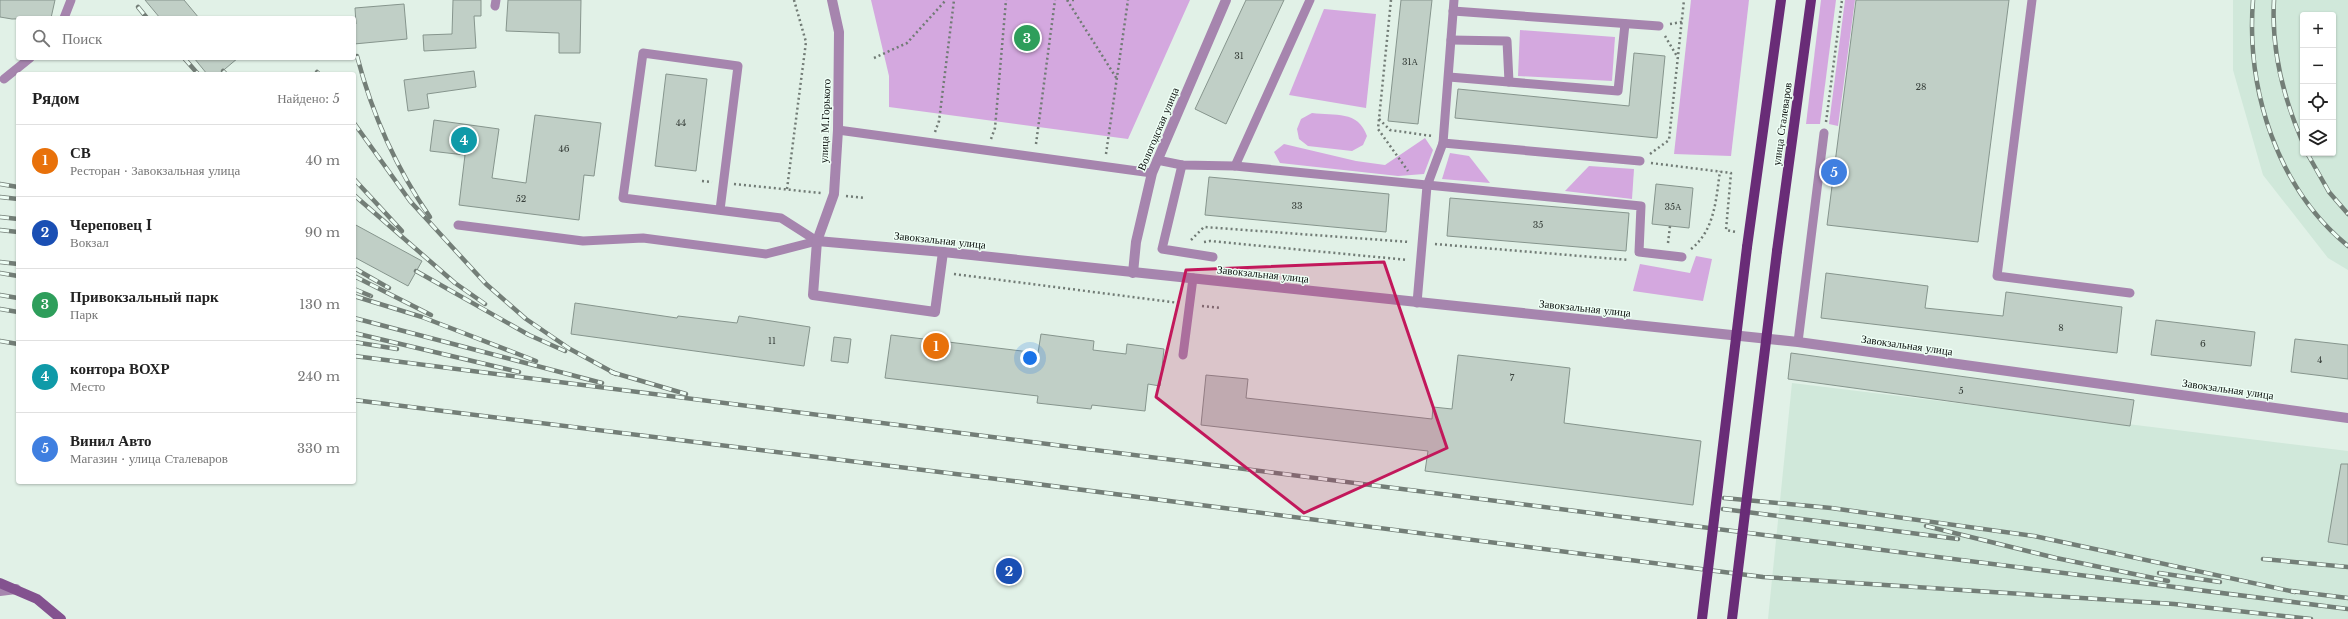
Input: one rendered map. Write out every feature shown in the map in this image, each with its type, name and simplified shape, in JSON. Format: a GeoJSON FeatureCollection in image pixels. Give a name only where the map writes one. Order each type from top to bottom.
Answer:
{"type":"FeatureCollection","features":[{"type":"Feature","properties":{"kind":"main road","name":"улица Сталеваров"},"geometry":{"type":"LineString","coordinates":[[1702,619],[1747,247],[1781,0]]}},
{"type":"Feature","properties":{"kind":"main road","name":"улица Сталеваров"},"geometry":{"type":"LineString","coordinates":[[1732,619],[1777,251],[1811,0]]}},
{"type":"Feature","properties":{"kind":"main road"},"geometry":{"type":"LineString","coordinates":[[0,583],[37,599],[61,619]]}},
{"type":"Feature","properties":{"kind":"street","name":"улица М.Горького"},"geometry":{"type":"LineString","coordinates":[[832,0],[839,32],[838,130],[832,203],[817,241],[813,295],[935,312],[940,272]]}},
{"type":"Feature","properties":{"kind":"street","name":"Вологодская улица"},"geometry":{"type":"LineString","coordinates":[[1133,273],[1136,242],[1152,173],[1226,0]]}},
{"type":"Feature","properties":{"kind":"street","name":"Завокзальная улица"},"geometry":{"type":"LineString","coordinates":[[817,241],[942,252],[1798,342],[2348,418]]}},
{"type":"Feature","properties":{"kind":"street"},"geometry":{"type":"LineString","coordinates":[[940,272],[942,252]]}},
{"type":"Feature","properties":{"kind":"street"},"geometry":{"type":"LineString","coordinates":[[0,591],[16,589]]}},
{"type":"Feature","properties":{"kind":"lane"},"geometry":{"type":"LineString","coordinates":[[65,16],[71,0]]}},
{"type":"Feature","properties":{"kind":"lane"},"geometry":{"type":"LineString","coordinates":[[1235,166],[1310,0]]}},
{"type":"Feature","properties":{"kind":"lane"},"geometry":{"type":"LineString","coordinates":[[1417,303],[1421,261],[1423,185],[1443,140],[1454,0]]}},
{"type":"Feature","properties":{"kind":"lane"},"geometry":{"type":"LineString","coordinates":[[2032,0],[1997,276],[2130,293]]}},
{"type":"Feature","properties":{"kind":"lane"},"geometry":{"type":"LineString","coordinates":[[1453,11],[1659,26]]}},
{"type":"Feature","properties":{"kind":"lane"},"geometry":{"type":"LineString","coordinates":[[1449,77],[1618,91],[1625,24]]}},
{"type":"Feature","properties":{"kind":"lane"},"geometry":{"type":"LineString","coordinates":[[1451,40],[1507,41],[1509,82]]}},
{"type":"Feature","properties":{"kind":"lane"},"geometry":{"type":"LineString","coordinates":[[720,210],[738,66],[644,53],[623,198],[781,218],[817,241]]}},
{"type":"Feature","properties":{"kind":"lane"},"geometry":{"type":"LineString","coordinates":[[4,79],[28,60]]}},
{"type":"Feature","properties":{"kind":"lane"},"geometry":{"type":"LineString","coordinates":[[838,130],[1152,173]]}},
{"type":"Feature","properties":{"kind":"lane"},"geometry":{"type":"LineString","coordinates":[[1798,342],[1824,133]]}},
{"type":"Feature","properties":{"kind":"lane"},"geometry":{"type":"LineString","coordinates":[[1443,140],[1640,162]]}},
{"type":"Feature","properties":{"kind":"lane"},"geometry":{"type":"LineString","coordinates":[[1157,160],[1182,165],[1235,166],[1641,206],[1639,252],[1682,256]]}},
{"type":"Feature","properties":{"kind":"lane"},"geometry":{"type":"LineString","coordinates":[[1182,165],[1162,249],[1213,257]]}},
{"type":"Feature","properties":{"kind":"lane"},"geometry":{"type":"LineString","coordinates":[[458,225],[583,241],[643,238],[766,254],[817,241]]}},
{"type":"Feature","properties":{"kind":"lane"},"geometry":{"type":"LineString","coordinates":[[1183,355],[1193,278]]}},
{"type":"Feature","properties":{"kind":"path"},"geometry":{"type":"LineString","coordinates":[[702,181],[787,189],[806,42],[794,0]]}},
{"type":"Feature","properties":{"kind":"path"},"geometry":{"type":"LineString","coordinates":[[874,58],[907,43],[946,0]]}},
{"type":"Feature","properties":{"kind":"path"},"geometry":{"type":"LineString","coordinates":[[932,144],[938,121],[954,0]]}},
{"type":"Feature","properties":{"kind":"path"},"geometry":{"type":"LineString","coordinates":[[988,151],[995,128],[1006,0]]}},
{"type":"Feature","properties":{"kind":"path"},"geometry":{"type":"LineString","coordinates":[[1032,157],[1038,135],[1055,0]]}},
{"type":"Feature","properties":{"kind":"path"},"geometry":{"type":"LineString","coordinates":[[1066,0],[1074,0]]}},
{"type":"Feature","properties":{"kind":"path"},"geometry":{"type":"LineString","coordinates":[[1066,0],[1118,79]]}},
{"type":"Feature","properties":{"kind":"path"},"geometry":{"type":"LineString","coordinates":[[1102,166],[1109,142],[1128,0]]}},
{"type":"Feature","properties":{"kind":"path"},"geometry":{"type":"LineString","coordinates":[[1391,0],[1378,129],[1423,185]]}},
{"type":"Feature","properties":{"kind":"path"},"geometry":{"type":"LineString","coordinates":[[1640,162],[1669,140],[1684,0]]}},
{"type":"Feature","properties":{"kind":"path"},"geometry":{"type":"LineString","coordinates":[[1824,133],[1842,0]]}},
{"type":"Feature","properties":{"kind":"path"},"geometry":{"type":"LineString","coordinates":[[1379,118],[1390,130],[1443,140]]}},
{"type":"Feature","properties":{"kind":"path"},"geometry":{"type":"LineString","coordinates":[[1640,162],[1731,172],[1726,230],[1737,232]]}},
{"type":"Feature","properties":{"kind":"path"},"geometry":{"type":"LineString","coordinates":[[1682,256],[1700,242],[1713,219],[1720,171]]}},
{"type":"Feature","properties":{"kind":"path"},"geometry":{"type":"LineString","coordinates":[[1667,255],[1670,226]]}},
{"type":"Feature","properties":{"kind":"path"},"geometry":{"type":"LineString","coordinates":[[1197,244],[1210,241],[1421,261]]}},
{"type":"Feature","properties":{"kind":"path"},"geometry":{"type":"LineString","coordinates":[[940,272],[1221,308]]}},
{"type":"Feature","properties":{"kind":"highlighted area"},"geometry":{"type":"Polygon","coordinates":[[[1384,262],[1447,448],[1304,513],[1156,397],[1186,270],[1384,262]]]}},
{"type":"Feature","properties":{"kind":"shaded area"},"geometry":{"type":"Polygon","coordinates":[[[871,0],[1190,0],[1128,139],[889,107],[889,76],[871,0]]]}},
{"type":"Feature","properties":{"kind":"shaded area"},"geometry":{"type":"Polygon","coordinates":[[[1691,0],[1749,0],[1731,156],[1674,154],[1691,0]]]}},
{"type":"Feature","properties":{"kind":"shaded area"},"geometry":{"type":"Polygon","coordinates":[[[1821,0],[1836,0],[1820,124],[1806,124],[1821,0]]]}},
{"type":"Feature","properties":{"kind":"shaded area"},"geometry":{"type":"Polygon","coordinates":[[[1845,0],[1855,0],[1838,126],[1829,124],[1845,0]]]}},
{"type":"Feature","properties":{"kind":"shaded area"},"geometry":{"type":"Polygon","coordinates":[[[2233,0],[2348,0],[2348,270],[2328,258],[2263,175],[2233,70],[2233,0]]]}},
{"type":"Feature","properties":{"kind":"shaded area"},"geometry":{"type":"Polygon","coordinates":[[[1324,9],[1376,14],[1366,108],[1289,95],[1324,9]]]}},
{"type":"Feature","properties":{"kind":"shaded area"},"geometry":{"type":"Polygon","coordinates":[[[1520,30],[1615,37],[1612,81],[1518,76],[1520,30]]]}},
{"type":"Feature","properties":{"kind":"shaded area"},"geometry":{"type":"Polygon","coordinates":[[[1312,113],[1352,118],[1363,128],[1367,136],[1363,145],[1352,151],[1308,146],[1299,139],[1297,129],[1301,119],[1312,113]]]}},
{"type":"Feature","properties":{"kind":"shaded area"},"geometry":{"type":"Polygon","coordinates":[[[1425,138],[1433,150],[1424,174],[1398,176],[1280,163],[1274,152],[1284,144],[1356,161],[1385,165],[1425,138]]]}},
{"type":"Feature","properties":{"kind":"shaded area"},"geometry":{"type":"Polygon","coordinates":[[[1450,153],[1469,156],[1490,183],[1442,179],[1450,153]]]}},
{"type":"Feature","properties":{"kind":"shaded area"},"geometry":{"type":"Polygon","coordinates":[[[1589,166],[1634,169],[1632,199],[1565,191],[1589,166]]]}},
{"type":"Feature","properties":{"kind":"shaded area"},"geometry":{"type":"Polygon","coordinates":[[[1696,256],[1712,259],[1703,301],[1633,291],[1640,264],[1690,273],[1696,256]]]}},
{"type":"Feature","properties":{"kind":"shaded area"},"geometry":{"type":"Polygon","coordinates":[[[1792,383],[2348,451],[2348,619],[1768,619],[1792,383]]]}},
{"type":"Feature","properties":{"kind":"building"},"geometry":{"type":"Polygon","coordinates":[[[0,0],[55,0],[51,16],[16,16],[16,19],[12,19],[0,17],[0,0]]]}},
{"type":"Feature","properties":{"kind":"building"},"geometry":{"type":"Polygon","coordinates":[[[145,0],[184,0],[197,16],[158,16],[145,0]]]}},
{"type":"Feature","properties":{"kind":"building"},"geometry":{"type":"Polygon","coordinates":[[[453,0],[481,0],[481,16],[474,16],[476,48],[424,51],[423,35],[452,34],[453,0]]]}},
{"type":"Feature","properties":{"kind":"building"},"geometry":{"type":"Polygon","coordinates":[[[508,0],[581,0],[580,53],[559,53],[559,33],[506,31],[508,0]]]}},
{"type":"Feature","properties":{"kind":"building"},"geometry":{"type":"Polygon","coordinates":[[[1246,0],[1284,0],[1226,124],[1195,109],[1246,0]]]}},
{"type":"Feature","properties":{"kind":"building"},"geometry":{"type":"Polygon","coordinates":[[[1401,0],[1432,0],[1418,124],[1388,121],[1401,0]]]}},
{"type":"Feature","properties":{"kind":"building"},"geometry":{"type":"Polygon","coordinates":[[[1856,0],[2009,0],[1978,242],[1827,225],[1856,0]]]}},
{"type":"Feature","properties":{"kind":"building"},"geometry":{"type":"Polygon","coordinates":[[[404,4],[407,39],[356,44],[355,8],[404,4]]]}},
{"type":"Feature","properties":{"kind":"building"},"geometry":{"type":"Polygon","coordinates":[[[1634,53],[1665,56],[1657,138],[1455,118],[1458,89],[1629,106],[1634,53]]]}},
{"type":"Feature","properties":{"kind":"building"},"geometry":{"type":"Polygon","coordinates":[[[196,60],[236,60],[221,72],[205,72],[196,60]]]}},
{"type":"Feature","properties":{"kind":"building"},"geometry":{"type":"Polygon","coordinates":[[[474,71],[476,87],[427,94],[429,108],[408,111],[404,80],[474,71]]]}},
{"type":"Feature","properties":{"kind":"building"},"geometry":{"type":"Polygon","coordinates":[[[666,74],[707,79],[696,171],[655,166],[666,74]]]}},
{"type":"Feature","properties":{"kind":"building"},"geometry":{"type":"Polygon","coordinates":[[[535,115],[601,123],[594,176],[584,175],[579,220],[459,205],[465,155],[430,151],[434,120],[499,129],[492,178],[526,183],[535,115]]]}},
{"type":"Feature","properties":{"kind":"building"},"geometry":{"type":"Polygon","coordinates":[[[1209,177],[1389,194],[1386,232],[1205,215],[1209,177]]]}},
{"type":"Feature","properties":{"kind":"building"},"geometry":{"type":"Polygon","coordinates":[[[1656,184],[1693,188],[1689,228],[1652,224],[1656,184]]]}},
{"type":"Feature","properties":{"kind":"building"},"geometry":{"type":"Polygon","coordinates":[[[1450,198],[1629,213],[1626,251],[1447,236],[1450,198]]]}},
{"type":"Feature","properties":{"kind":"building"},"geometry":{"type":"Polygon","coordinates":[[[356,225],[422,261],[408,286],[356,258],[356,225]]]}},
{"type":"Feature","properties":{"kind":"building"},"geometry":{"type":"Polygon","coordinates":[[[1826,273],[1928,286],[1925,308],[2003,316],[2006,292],[2122,307],[2117,353],[1821,318],[1826,273]]]}},
{"type":"Feature","properties":{"kind":"building"},"geometry":{"type":"Polygon","coordinates":[[[575,303],[677,318],[678,316],[737,323],[739,316],[810,327],[804,366],[571,334],[575,303]]]}},
{"type":"Feature","properties":{"kind":"building"},"geometry":{"type":"Polygon","coordinates":[[[2156,320],[2255,332],[2251,366],[2151,355],[2156,320]]]}},
{"type":"Feature","properties":{"kind":"building"},"geometry":{"type":"Polygon","coordinates":[[[1041,334],[1094,341],[1093,350],[1126,354],[1127,344],[1164,349],[1160,386],[1148,384],[1145,411],[1092,405],[1091,409],[1037,403],[1038,396],[885,378],[891,335],[1038,353],[1041,334]]]}},
{"type":"Feature","properties":{"kind":"building"},"geometry":{"type":"Polygon","coordinates":[[[834,337],[851,339],[848,363],[831,361],[834,337]]]}},
{"type":"Feature","properties":{"kind":"building"},"geometry":{"type":"Polygon","coordinates":[[[2295,339],[2348,345],[2348,379],[2291,372],[2295,339]]]}},
{"type":"Feature","properties":{"kind":"building"},"geometry":{"type":"Polygon","coordinates":[[[1791,353],[2134,400],[2130,426],[1788,379],[1791,353]]]}},
{"type":"Feature","properties":{"kind":"building"},"geometry":{"type":"Polygon","coordinates":[[[1458,355],[1570,368],[1564,423],[1701,441],[1693,505],[1425,471],[1428,451],[1201,425],[1206,375],[1248,379],[1246,398],[1432,419],[1433,407],[1452,409],[1458,355]]]}},
{"type":"Feature","properties":{"kind":"building"},"geometry":{"type":"Polygon","coordinates":[[[2341,464],[2348,464],[2348,545],[2328,542],[2341,464]]]}},
{"type":"Feature","properties":{"kind":"railway"},"geometry":{"type":"LineString","coordinates":[[2253,0],[2252,34],[2255,68],[2261,102],[2271,135],[2285,166],[2302,196],[2323,222],[2348,246]]}},
{"type":"Feature","properties":{"kind":"railway"},"geometry":{"type":"LineString","coordinates":[[2274,0],[2274,37],[2280,73],[2284,91],[2300,136]]}},
{"type":"Feature","properties":{"kind":"railway"},"geometry":{"type":"LineString","coordinates":[[138,7],[145,16]]}},
{"type":"Feature","properties":{"kind":"railway"},"geometry":{"type":"LineString","coordinates":[[357,56],[370,99],[386,140],[406,179],[430,217]]}},
{"type":"Feature","properties":{"kind":"railway"},"geometry":{"type":"LineString","coordinates":[[186,60],[196,72]]}},
{"type":"Feature","properties":{"kind":"railway"},"geometry":{"type":"LineString","coordinates":[[356,126],[410,201],[486,284],[526,319],[570,349],[616,374]]}},
{"type":"Feature","properties":{"kind":"railway"},"geometry":{"type":"LineString","coordinates":[[2309,156],[2329,192],[2348,214]]}},
{"type":"Feature","properties":{"kind":"railway"},"geometry":{"type":"LineString","coordinates":[[356,181],[402,231]]}},
{"type":"Feature","properties":{"kind":"railway"},"geometry":{"type":"LineString","coordinates":[[0,184],[16,187]]}},
{"type":"Feature","properties":{"kind":"railway"},"geometry":{"type":"LineString","coordinates":[[0,197],[16,199]]}},
{"type":"Feature","properties":{"kind":"railway"},"geometry":{"type":"LineString","coordinates":[[356,197],[455,283],[485,304]]}},
{"type":"Feature","properties":{"kind":"railway"},"geometry":{"type":"LineString","coordinates":[[0,217],[16,219]]}},
{"type":"Feature","properties":{"kind":"railway"},"geometry":{"type":"LineString","coordinates":[[0,230],[16,232]]}},
{"type":"Feature","properties":{"kind":"railway"},"geometry":{"type":"LineString","coordinates":[[0,262],[16,264]]}},
{"type":"Feature","properties":{"kind":"railway"},"geometry":{"type":"LineString","coordinates":[[356,269],[389,288]]}},
{"type":"Feature","properties":{"kind":"railway"},"geometry":{"type":"LineString","coordinates":[[416,271],[529,335],[565,351]]}},
{"type":"Feature","properties":{"kind":"railway"},"geometry":{"type":"LineString","coordinates":[[0,273],[16,276]]}},
{"type":"Feature","properties":{"kind":"railway"},"geometry":{"type":"LineString","coordinates":[[356,277],[431,315]]}},
{"type":"Feature","properties":{"kind":"railway"},"geometry":{"type":"LineString","coordinates":[[356,290],[371,296]]}},
{"type":"Feature","properties":{"kind":"railway"},"geometry":{"type":"LineString","coordinates":[[0,295],[16,298]]}},
{"type":"Feature","properties":{"kind":"railway"},"geometry":{"type":"LineString","coordinates":[[356,297],[422,317],[536,361]]}},
{"type":"Feature","properties":{"kind":"railway"},"geometry":{"type":"LineString","coordinates":[[0,309],[16,312]]}},
{"type":"Feature","properties":{"kind":"railway"},"geometry":{"type":"LineString","coordinates":[[356,319],[602,383]]}},
{"type":"Feature","properties":{"kind":"railway"},"geometry":{"type":"LineString","coordinates":[[356,333],[519,372]]}},
{"type":"Feature","properties":{"kind":"railway"},"geometry":{"type":"LineString","coordinates":[[0,341],[16,344]]}},
{"type":"Feature","properties":{"kind":"railway"},"geometry":{"type":"LineString","coordinates":[[356,342],[397,349]]}},
{"type":"Feature","properties":{"kind":"railway"},"geometry":{"type":"LineString","coordinates":[[356,356],[2348,609]]}},
{"type":"Feature","properties":{"kind":"railway"},"geometry":{"type":"LineString","coordinates":[[611,372],[686,394]]}},
{"type":"Feature","properties":{"kind":"railway"},"geometry":{"type":"LineString","coordinates":[[356,400],[1013,481],[1763,577],[2174,604],[2311,619]]}},
{"type":"Feature","properties":{"kind":"railway"},"geometry":{"type":"LineString","coordinates":[[1724,498],[1831,508],[2034,536],[2295,592]]}},
{"type":"Feature","properties":{"kind":"railway"},"geometry":{"type":"LineString","coordinates":[[1723,509],[1958,539]]}},
{"type":"Feature","properties":{"kind":"railway"},"geometry":{"type":"LineString","coordinates":[[1926,526],[2056,558],[2168,581]]}},
{"type":"Feature","properties":{"kind":"railway"},"geometry":{"type":"LineString","coordinates":[[2263,559],[2348,567]]}},
{"type":"Feature","properties":{"kind":"railway"},"geometry":{"type":"LineString","coordinates":[[2159,573],[2220,582]]}},
{"type":"Feature","properties":{"kind":"railway"},"geometry":{"type":"LineString","coordinates":[[2291,591],[2348,598]]}},
{"type":"Feature","properties":{"kind":"place","name":"Привокзальный парк"},"geometry":{"type":"Point","coordinates":[1027,38]}},
{"type":"Feature","properties":{"kind":"place","name":"контора ВОХР"},"geometry":{"type":"Point","coordinates":[464,140]}},
{"type":"Feature","properties":{"kind":"place","name":"Винил Авто"},"geometry":{"type":"Point","coordinates":[1834,172]}},
{"type":"Feature","properties":{"kind":"place","name":"СВ"},"geometry":{"type":"Point","coordinates":[936,346]}},
{"type":"Feature","properties":{"kind":"place","name":"Череповец I"},"geometry":{"type":"Point","coordinates":[1009,571]}}]}
